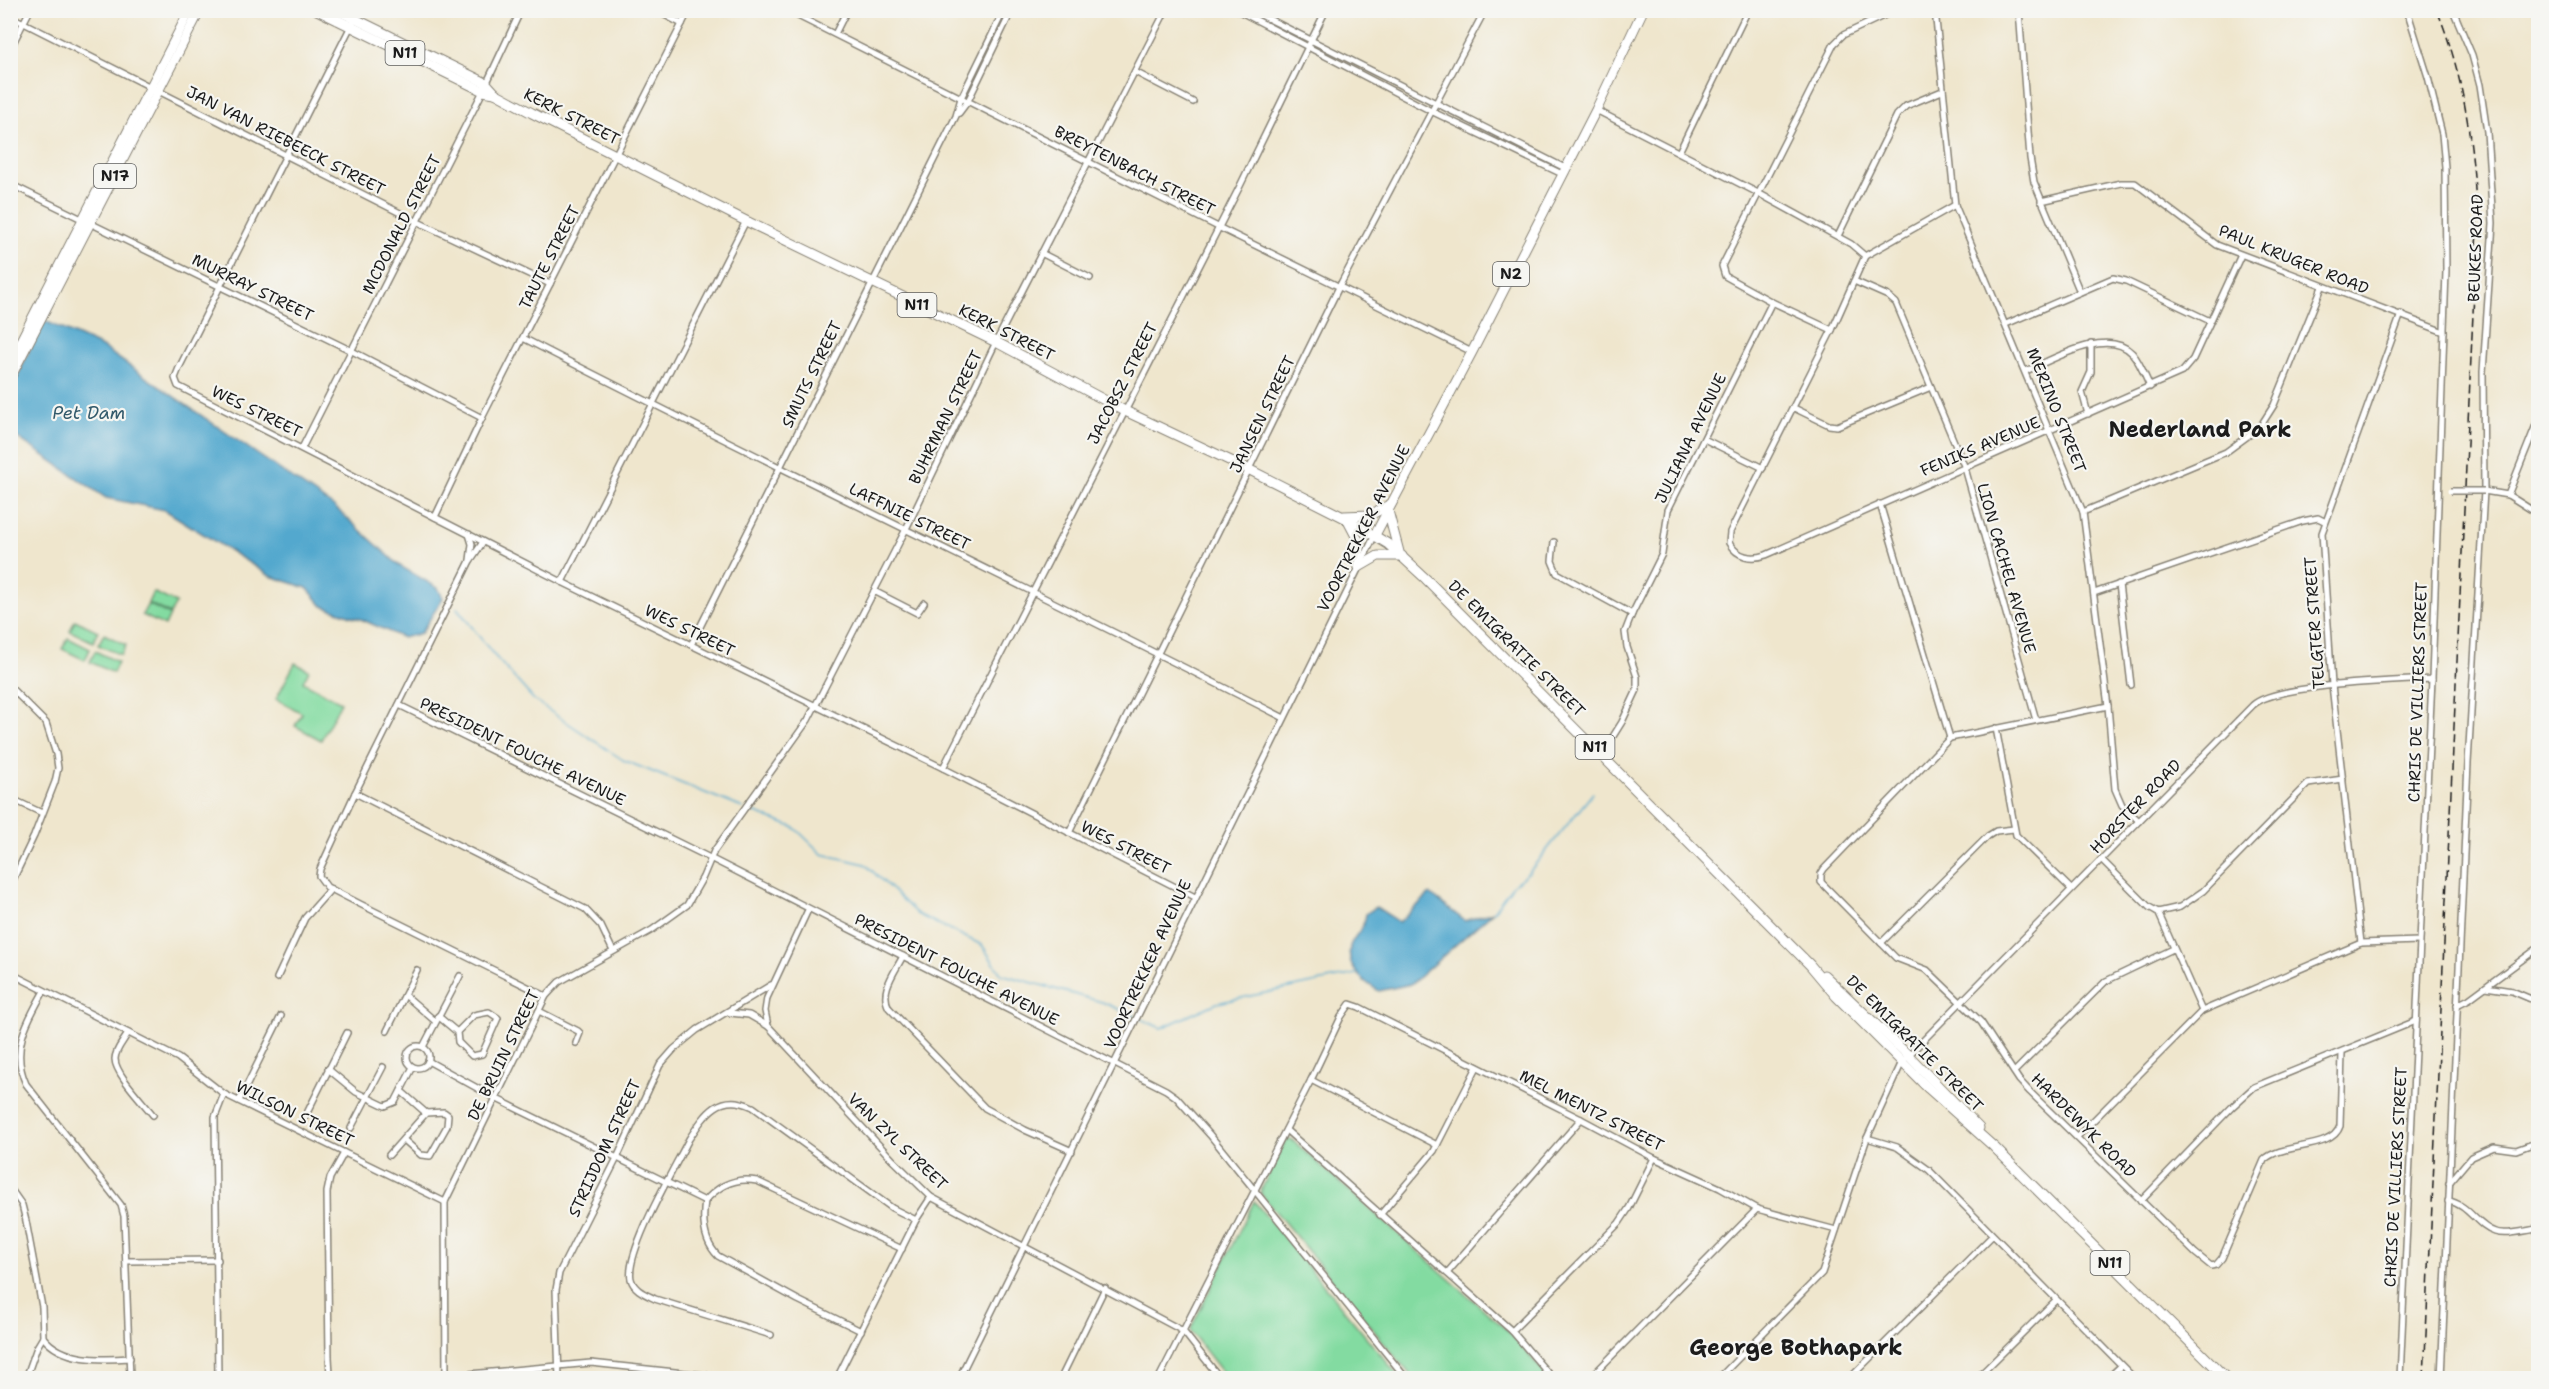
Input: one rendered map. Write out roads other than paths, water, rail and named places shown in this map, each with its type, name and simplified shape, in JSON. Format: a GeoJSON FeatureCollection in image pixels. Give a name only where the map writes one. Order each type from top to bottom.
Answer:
{"type":"FeatureCollection","features":[{"type":"Feature","properties":{"kind":"highway","name":"N17"},"geometry":{"type":"LineString","coordinates":[[155,89],[190,10]]}},
{"type":"Feature","properties":{"kind":"highway","name":"N17"},"geometry":{"type":"LineString","coordinates":[[10,378],[25,339],[155,89],[200,10]]}},
{"type":"Feature","properties":{"kind":"highway","name":"KERK STREET"},"geometry":{"type":"LineString","coordinates":[[316,10],[354,19]]}},
{"type":"Feature","properties":{"kind":"highway","name":"KERK STREET"},"geometry":{"type":"LineString","coordinates":[[337,10],[617,156],[871,283],[996,342],[1123,410],[1250,470],[1375,535]]}},
{"type":"Feature","properties":{"kind":"highway","name":"VOORTREKKER AVENUE"},"geometry":{"type":"LineString","coordinates":[[1375,535],[1596,110],[1643,10]]}},
{"type":"Feature","properties":{"kind":"highway","name":"N17"},"geometry":{"type":"LineString","coordinates":[[10,362],[19,354]]}},
{"type":"Feature","properties":{"kind":"highway"},"geometry":{"type":"LineString","coordinates":[[1359,567],[1359,542],[1343,517],[1370,515],[1393,502]]}},
{"type":"Feature","properties":{"kind":"highway"},"geometry":{"type":"LineString","coordinates":[[1359,567],[1378,556],[1401,555],[1388,511]]}},
{"type":"Feature","properties":{"kind":"highway","name":"DE EMIGRATIE STREET"},"geometry":{"type":"LineString","coordinates":[[1375,535],[1401,555],[1602,754],[1810,965],[1826,977],[2226,1378]]}},
{"type":"Feature","properties":{"kind":"street"},"geometry":{"type":"LineString","coordinates":[[10,49],[30,10]]}},
{"type":"Feature","properties":{"kind":"street","name":"MCDONALD STREET"},"geometry":{"type":"LineString","coordinates":[[302,448],[418,222],[521,10]]}},
{"type":"Feature","properties":{"kind":"street"},"geometry":{"type":"LineString","coordinates":[[655,10],[682,24]]}},
{"type":"Feature","properties":{"kind":"street","name":"TAUTE STREET"},"geometry":{"type":"LineString","coordinates":[[435,517],[482,418],[617,156],[689,10]]}},
{"type":"Feature","properties":{"kind":"street","name":"BREYTENBACH STREET"},"geometry":{"type":"LineString","coordinates":[[786,10],[1472,352]]}},
{"type":"Feature","properties":{"kind":"street"},"geometry":{"type":"LineString","coordinates":[[836,34],[847,10]]}},
{"type":"Feature","properties":{"kind":"street","name":"SMUTS STREET"},"geometry":{"type":"LineString","coordinates":[[691,645],[956,116],[961,98],[1004,10]]}},
{"type":"Feature","properties":{"kind":"street","name":"SMUTS STREET"},"geometry":{"type":"LineString","coordinates":[[956,116],[968,101],[1012,10]]}},
{"type":"Feature","properties":{"kind":"street","name":"BUHRMAN STREET"},"geometry":{"type":"LineString","coordinates":[[814,707],[906,529],[996,342],[1166,10]]}},
{"type":"Feature","properties":{"kind":"street"},"geometry":{"type":"LineString","coordinates":[[1237,10],[1433,112],[1563,171]]}},
{"type":"Feature","properties":{"kind":"street"},"geometry":{"type":"LineString","coordinates":[[1251,10],[1563,171]]}},
{"type":"Feature","properties":{"kind":"street","name":"JACOBSZ STREET"},"geometry":{"type":"LineString","coordinates":[[943,768],[1326,10]]}},
{"type":"Feature","properties":{"kind":"street","name":"JANSEN STREET"},"geometry":{"type":"LineString","coordinates":[[1070,833],[1339,287],[1437,105],[1485,10]]}},
{"type":"Feature","properties":{"kind":"street"},"geometry":{"type":"LineString","coordinates":[[1679,152],[1748,10]]}},
{"type":"Feature","properties":{"kind":"street"},"geometry":{"type":"LineString","coordinates":[[1832,330],[1772,302],[1728,277],[1722,269],[1725,257],[1837,40],[1896,10]]}},
{"type":"Feature","properties":{"kind":"street","name":"MERINO STREET"},"geometry":{"type":"LineString","coordinates":[[1935,10],[1955,205],[2026,371],[2083,513],[2108,706],[2116,794],[2122,805],[2139,821]]}},
{"type":"Feature","properties":{"kind":"street"},"geometry":{"type":"LineString","coordinates":[[2019,10],[2030,158],[2034,182],[2080,292]]}},
{"type":"Feature","properties":{"kind":"street","name":"CHRIS DE VILLIERS STREET"},"geometry":{"type":"LineString","coordinates":[[2400,1378],[2432,679],[2444,332],[2445,207],[2442,134],[2428,77],[2407,10]]}},
{"type":"Feature","properties":{"kind":"street","name":"BEUKES ROAD"},"geometry":{"type":"LineString","coordinates":[[2440,1378],[2484,491],[2483,372],[2492,205],[2487,132],[2479,77],[2453,10]]}},
{"type":"Feature","properties":{"kind":"street"},"geometry":{"type":"LineString","coordinates":[[2532,10],[2538,14]]}},
{"type":"Feature","properties":{"kind":"street","name":"JAN VAN RIEBEECK STREET"},"geometry":{"type":"LineString","coordinates":[[10,16],[418,222],[550,284]]}},
{"type":"Feature","properties":{"kind":"street"},"geometry":{"type":"LineString","coordinates":[[222,286],[354,19]]}},
{"type":"Feature","properties":{"kind":"street"},"geometry":{"type":"LineString","coordinates":[[1135,72],[1193,102]]}},
{"type":"Feature","properties":{"kind":"street"},"geometry":{"type":"LineString","coordinates":[[1838,236],[1897,115],[1906,106],[1942,91]]}},
{"type":"Feature","properties":{"kind":"street"},"geometry":{"type":"LineString","coordinates":[[1596,110],[1838,236],[1865,256]]}},
{"type":"Feature","properties":{"kind":"street","name":"PAUL KRUGER ROAD"},"geometry":{"type":"LineString","coordinates":[[2041,201],[2121,183],[2135,183],[2207,239],[2322,287],[2401,314],[2444,332]]}},
{"type":"Feature","properties":{"kind":"street","name":"MURRAY STREET"},"geometry":{"type":"LineString","coordinates":[[10,184],[222,286],[482,418]]}},
{"type":"Feature","properties":{"kind":"street"},"geometry":{"type":"LineString","coordinates":[[1704,439],[1763,468],[1832,330],[1865,256],[1955,205]]}},
{"type":"Feature","properties":{"kind":"street"},"geometry":{"type":"LineString","coordinates":[[562,582],[746,221]]}},
{"type":"Feature","properties":{"kind":"street"},"geometry":{"type":"LineString","coordinates":[[1041,253],[1090,278]]}},
{"type":"Feature","properties":{"kind":"street","name":"FENIKS AVENUE"},"geometry":{"type":"LineString","coordinates":[[1763,468],[1729,535],[1729,543],[1734,550],[1747,557],[1762,556],[2150,387],[2186,369],[2193,359],[2241,255]]}},
{"type":"Feature","properties":{"kind":"street"},"geometry":{"type":"LineString","coordinates":[[2006,324],[2109,279],[2121,279],[2210,321]]}},
{"type":"Feature","properties":{"kind":"street","name":"LION CACHEL AVENUE"},"geometry":{"type":"LineString","coordinates":[[1854,281],[1894,300],[1965,468],[2036,720]]}},
{"type":"Feature","properties":{"kind":"street","name":"WES STREET"},"geometry":{"type":"LineString","coordinates":[[222,286],[179,368],[176,384],[182,389],[562,582],[943,768],[1195,897]]}},
{"type":"Feature","properties":{"kind":"street"},"geometry":{"type":"LineString","coordinates":[[2083,513],[2226,452],[2260,427],[2274,405],[2322,287]]}},
{"type":"Feature","properties":{"kind":"street","name":"JULIANA AVENUE"},"geometry":{"type":"LineString","coordinates":[[1602,754],[1622,722],[1637,690],[1637,677],[1625,640],[1632,614],[1662,554],[1671,504],[1772,302]]}},
{"type":"Feature","properties":{"kind":"street","name":"TELGTER STREET"},"geometry":{"type":"LineString","coordinates":[[2361,943],[2332,685],[2322,550],[2324,521],[2401,314]]}},
{"type":"Feature","properties":{"kind":"street","name":"LAFFNIE STREET"},"geometry":{"type":"LineString","coordinates":[[523,338],[652,405],[1032,590],[1284,718]]}},
{"type":"Feature","properties":{"kind":"street"},"geometry":{"type":"LineString","coordinates":[[2026,371],[2091,344],[2101,343],[2128,350],[2137,360],[2150,387]]}},
{"type":"Feature","properties":{"kind":"street"},"geometry":{"type":"LineString","coordinates":[[2088,414],[2082,392],[2091,372],[2091,344]]}},
{"type":"Feature","properties":{"kind":"street"},"geometry":{"type":"LineString","coordinates":[[1794,408],[1829,425],[1837,426],[1931,387]]}},
{"type":"Feature","properties":{"kind":"street"},"geometry":{"type":"LineString","coordinates":[[2508,495],[2538,420]]}},
{"type":"Feature","properties":{"kind":"street"},"geometry":{"type":"LineString","coordinates":[[2438,490],[2484,491],[2508,495],[2538,514]]}},
{"type":"Feature","properties":{"kind":"street"},"geometry":{"type":"LineString","coordinates":[[1880,504],[1950,738],[2108,706]]}},
{"type":"Feature","properties":{"kind":"street"},"geometry":{"type":"LineString","coordinates":[[2094,593],[2303,521],[2318,518],[2324,521]]}},
{"type":"Feature","properties":{"kind":"street"},"geometry":{"type":"LineString","coordinates":[[469,534],[472,549],[470,561]]}},
{"type":"Feature","properties":{"kind":"street","name":"VOORTREKKER AVENUE"},"geometry":{"type":"LineString","coordinates":[[959,1378],[1116,1064],[1195,897],[1375,535]]}},
{"type":"Feature","properties":{"kind":"street"},"geometry":{"type":"LineString","coordinates":[[483,542],[470,561],[355,793],[320,876],[324,884],[331,889],[546,996]]}},
{"type":"Feature","properties":{"kind":"street"},"geometry":{"type":"LineString","coordinates":[[1554,542],[1552,561],[1557,573],[1632,614]]}},
{"type":"Feature","properties":{"kind":"street"},"geometry":{"type":"LineString","coordinates":[[2119,584],[2131,685]]}},
{"type":"Feature","properties":{"kind":"street"},"geometry":{"type":"LineString","coordinates":[[874,591],[917,613],[920,612],[924,603]]}},
{"type":"Feature","properties":{"kind":"street","name":"HORSTER ROAD"},"geometry":{"type":"LineString","coordinates":[[1719,1378],[1816,1282],[1822,1273],[1867,1138],[1905,1058],[2256,702],[2271,696],[2332,685],[2432,679]]}},
{"type":"Feature","properties":{"kind":"street"},"geometry":{"type":"LineString","coordinates":[[10,687],[46,723],[56,754],[57,774],[10,886]]}},
{"type":"Feature","properties":{"kind":"street","name":"PRESIDENT FOUCHE AVENUE"},"geometry":{"type":"LineString","coordinates":[[399,705],[710,858],[808,910],[1116,1064],[1176,1097],[1406,1378]]}},
{"type":"Feature","properties":{"kind":"street","name":"DE BRUIN STREET"},"geometry":{"type":"LineString","coordinates":[[446,1377],[445,1202],[546,996],[559,982],[673,917],[687,905],[704,877],[710,858],[808,720],[814,707]]}},
{"type":"Feature","properties":{"kind":"street"},"geometry":{"type":"LineString","coordinates":[[1996,728],[2014,829],[2023,843],[2071,889]]}},
{"type":"Feature","properties":{"kind":"street","name":"HARDEWYK ROAD"},"geometry":{"type":"LineString","coordinates":[[1950,738],[1821,874],[1823,884],[1898,959],[1927,970],[1988,1030],[2014,1072],[2030,1092],[2211,1266],[2216,1265],[2222,1258],[2264,1160],[2273,1153],[2327,1140],[2337,1132],[2340,1126],[2342,1053]]}},
{"type":"Feature","properties":{"kind":"street"},"geometry":{"type":"LineString","coordinates":[[2102,860],[2149,907],[2158,912],[2169,911],[2180,907],[2203,891],[2308,784],[2343,779]]}},
{"type":"Feature","properties":{"kind":"street"},"geometry":{"type":"LineString","coordinates":[[355,793],[585,909],[601,926],[613,951]]}},
{"type":"Feature","properties":{"kind":"street"},"geometry":{"type":"LineString","coordinates":[[10,798],[42,813]]}},
{"type":"Feature","properties":{"kind":"street"},"geometry":{"type":"LineString","coordinates":[[1881,943],[1988,836],[1996,831],[2014,829]]}},
{"type":"Feature","properties":{"kind":"street"},"geometry":{"type":"LineString","coordinates":[[277,978],[310,910],[331,889]]}},
{"type":"Feature","properties":{"kind":"street"},"geometry":{"type":"LineString","coordinates":[[768,1026],[766,1005],[772,985],[808,910]]}},
{"type":"Feature","properties":{"kind":"street"},"geometry":{"type":"LineString","coordinates":[[2158,912],[2202,1011]]}},
{"type":"Feature","properties":{"kind":"street"},"geometry":{"type":"LineString","coordinates":[[2077,1137],[2202,1011],[2361,943],[2419,941]]}},
{"type":"Feature","properties":{"kind":"street"},"geometry":{"type":"LineString","coordinates":[[2457,1005],[2486,987],[2538,948]]}},
{"type":"Feature","properties":{"kind":"street"},"geometry":{"type":"LineString","coordinates":[[2014,1072],[2106,981],[2173,949]]}},
{"type":"Feature","properties":{"kind":"street"},"geometry":{"type":"LineString","coordinates":[[903,956],[885,992],[889,1008],[985,1108],[1025,1130],[1072,1151]]}},
{"type":"Feature","properties":{"kind":"street"},"geometry":{"type":"LineString","coordinates":[[387,1030],[417,970]]}},
{"type":"Feature","properties":{"kind":"street","name":"WILSON STREET"},"geometry":{"type":"LineString","coordinates":[[10,973],[184,1062],[224,1094],[445,1202]]}},
{"type":"Feature","properties":{"kind":"street"},"geometry":{"type":"LineString","coordinates":[[423,1047],[460,976]]}},
{"type":"Feature","properties":{"kind":"street","name":"STRIJDOM STREET"},"geometry":{"type":"LineString","coordinates":[[559,1378],[557,1282],[660,1065],[682,1041],[772,985]]}},
{"type":"Feature","properties":{"kind":"street"},"geometry":{"type":"LineString","coordinates":[[2486,987],[2512,991],[2538,1002]]}},
{"type":"Feature","properties":{"kind":"street"},"geometry":{"type":"LineString","coordinates":[[44,991],[21,1035],[19,1051],[23,1077],[119,1200],[124,1216],[130,1378]]}},
{"type":"Feature","properties":{"kind":"street"},"geometry":{"type":"LineString","coordinates":[[405,995],[457,1032]]}},
{"type":"Feature","properties":{"kind":"street","name":"MEL MENTZ STREET"},"geometry":{"type":"LineString","coordinates":[[1311,1080],[1343,1012],[1348,1005],[1354,1004],[1654,1158],[1720,1188],[1757,1209],[1836,1230]]}},
{"type":"Feature","properties":{"kind":"street"},"geometry":{"type":"LineString","coordinates":[[540,1011],[578,1031],[580,1033],[576,1043]]}},
{"type":"Feature","properties":{"kind":"street"},"geometry":{"type":"LineString","coordinates":[[489,1012],[498,1018],[479,1056],[472,1056],[460,1046],[456,1039],[457,1032],[477,1014],[489,1012]]}},
{"type":"Feature","properties":{"kind":"street"},"geometry":{"type":"LineString","coordinates":[[728,1012],[749,1015],[768,1026]]}},
{"type":"Feature","properties":{"kind":"street"},"geometry":{"type":"LineString","coordinates":[[239,1101],[281,1016]]}},
{"type":"Feature","properties":{"kind":"street"},"geometry":{"type":"LineString","coordinates":[[2141,1201],[2254,1087],[2416,1021]]}},
{"type":"Feature","properties":{"kind":"street","name":"VAN ZYL STREET"},"geometry":{"type":"LineString","coordinates":[[768,1026],[892,1160],[932,1197],[1183,1331],[1220,1378]]}},
{"type":"Feature","properties":{"kind":"street"},"geometry":{"type":"LineString","coordinates":[[128,1033],[117,1052],[116,1062],[123,1077],[153,1114]]}},
{"type":"Feature","properties":{"kind":"street"},"geometry":{"type":"LineString","coordinates":[[305,1117],[347,1033]]}},
{"type":"Feature","properties":{"kind":"street"},"geometry":{"type":"LineString","coordinates":[[414,1046],[423,1047],[429,1053],[428,1061],[421,1068],[413,1067],[407,1061],[408,1051],[414,1046]]}},
{"type":"Feature","properties":{"kind":"street"},"geometry":{"type":"LineString","coordinates":[[428,1061],[497,1099],[705,1201]]}},
{"type":"Feature","properties":{"kind":"street"},"geometry":{"type":"LineString","coordinates":[[351,1128],[383,1067]]}},
{"type":"Feature","properties":{"kind":"street"},"geometry":{"type":"LineString","coordinates":[[328,1069],[348,1087],[385,1106],[391,1105],[413,1067]]}},
{"type":"Feature","properties":{"kind":"street"},"geometry":{"type":"LineString","coordinates":[[1380,1215],[1437,1145],[1477,1067]]}},
{"type":"Feature","properties":{"kind":"street"},"geometry":{"type":"LineString","coordinates":[[1160,1378],[1253,1190],[1311,1080],[1437,1145]]}},
{"type":"Feature","properties":{"kind":"street"},"geometry":{"type":"LineString","coordinates":[[401,1091],[426,1113],[444,1112],[449,1118],[433,1153],[428,1157],[423,1156],[403,1139]]}},
{"type":"Feature","properties":{"kind":"street"},"geometry":{"type":"LineString","coordinates":[[218,1378],[215,1117],[224,1094]]}},
{"type":"Feature","properties":{"kind":"street"},"geometry":{"type":"LineString","coordinates":[[771,1335],[665,1303],[636,1288],[630,1270],[634,1249],[698,1124],[715,1106],[727,1100],[753,1107],[892,1208],[916,1220]]}},
{"type":"Feature","properties":{"kind":"street"},"geometry":{"type":"LineString","coordinates":[[389,1155],[426,1113]]}},
{"type":"Feature","properties":{"kind":"street"},"geometry":{"type":"LineString","coordinates":[[1447,1273],[1581,1119]]}},
{"type":"Feature","properties":{"kind":"street"},"geometry":{"type":"LineString","coordinates":[[1286,1130],[1512,1331],[1552,1378]]}},
{"type":"Feature","properties":{"kind":"street"},"geometry":{"type":"LineString","coordinates":[[1867,1138],[1897,1147],[1910,1154],[1929,1170],[2134,1378]]}},
{"type":"Feature","properties":{"kind":"street"},"geometry":{"type":"LineString","coordinates":[[2448,1184],[2471,1157],[2494,1147],[2516,1150],[2538,1142]]}},
{"type":"Feature","properties":{"kind":"street"},"geometry":{"type":"LineString","coordinates":[[331,1377],[327,1187],[344,1153]]}},
{"type":"Feature","properties":{"kind":"street"},"geometry":{"type":"LineString","coordinates":[[1512,1331],[1625,1215],[1654,1158]]}},
{"type":"Feature","properties":{"kind":"street"},"geometry":{"type":"LineString","coordinates":[[861,1331],[798,1300],[718,1256],[710,1248],[705,1236],[705,1201],[722,1186],[732,1182],[745,1179],[757,1181],[902,1249]]}},
{"type":"Feature","properties":{"kind":"street"},"geometry":{"type":"LineString","coordinates":[[10,1188],[22,1206],[42,1307],[43,1337],[26,1378]]}},
{"type":"Feature","properties":{"kind":"street"},"geometry":{"type":"LineString","coordinates":[[837,1378],[916,1220],[932,1197]]}},
{"type":"Feature","properties":{"kind":"street"},"geometry":{"type":"LineString","coordinates":[[2448,1201],[2462,1205],[2485,1226],[2497,1233],[2538,1229]]}},
{"type":"Feature","properties":{"kind":"street"},"geometry":{"type":"LineString","coordinates":[[1590,1378],[1757,1209]]}},
{"type":"Feature","properties":{"kind":"street"},"geometry":{"type":"LineString","coordinates":[[1850,1378],[1992,1236]]}},
{"type":"Feature","properties":{"kind":"street"},"geometry":{"type":"LineString","coordinates":[[126,1262],[218,1260]]}},
{"type":"Feature","properties":{"kind":"street"},"geometry":{"type":"LineString","coordinates":[[1061,1378],[1105,1288]]}},
{"type":"Feature","properties":{"kind":"street"},"geometry":{"type":"LineString","coordinates":[[1977,1378],[2056,1300]]}},
{"type":"Feature","properties":{"kind":"street"},"geometry":{"type":"LineString","coordinates":[[43,1337],[50,1344],[81,1358],[130,1359]]}},
{"type":"Feature","properties":{"kind":"street"},"geometry":{"type":"LineString","coordinates":[[446,1377],[558,1368],[579,1364],[605,1364],[731,1378]]}},
{"type":"Feature","properties":{"kind":"street"},"geometry":{"type":"LineString","coordinates":[[2108,1378],[2121,1366]]}},
{"type":"Feature","properties":{"kind":"water","name":"Pet Dam"},"geometry":{"type":"Polygon","coordinates":[[[43,320],[102,347],[337,509],[400,566],[438,588],[443,598],[421,633],[403,638],[363,620],[323,606],[307,588],[270,576],[165,510],[106,498],[11,433],[11,391],[43,320]]]}},
{"type":"Feature","properties":{"kind":"water"},"geometry":{"type":"Polygon","coordinates":[[[1430,894],[1465,921],[1493,912],[1411,984],[1379,991],[1357,973],[1349,955],[1351,943],[1363,925],[1366,914],[1376,907],[1399,922],[1430,894]]]}},
{"type":"Feature","properties":{"kind":"waterway"},"geometry":{"type":"LineString","coordinates":[[457,608],[493,654],[535,701],[623,760],[743,808]]}},
{"type":"Feature","properties":{"kind":"waterway"},"geometry":{"type":"LineString","coordinates":[[1493,912],[1513,885],[1529,872],[1593,793]]}},
{"type":"Feature","properties":{"kind":"waterway"},"geometry":{"type":"LineString","coordinates":[[748,810],[795,828],[822,854],[865,864],[917,914],[982,945],[1001,974],[1102,1002],[1135,1016]]}},
{"type":"Feature","properties":{"kind":"waterway"},"geometry":{"type":"LineString","coordinates":[[1139,1018],[1161,1028],[1217,1003],[1356,974]]}},
{"type":"Feature","properties":{"kind":"railway"},"geometry":{"type":"LineString","coordinates":[[2424,1378],[2477,227],[2474,171],[2467,117],[2455,63],[2437,10]]}},
{"type":"Feature","properties":{"kind":"district","name":"Nederland Park"},"geometry":{"type":"Point","coordinates":[2200,429]}},
{"type":"Feature","properties":{"kind":"district","name":"George Bothapark"},"geometry":{"type":"Point","coordinates":[1796,1347]}}]}
